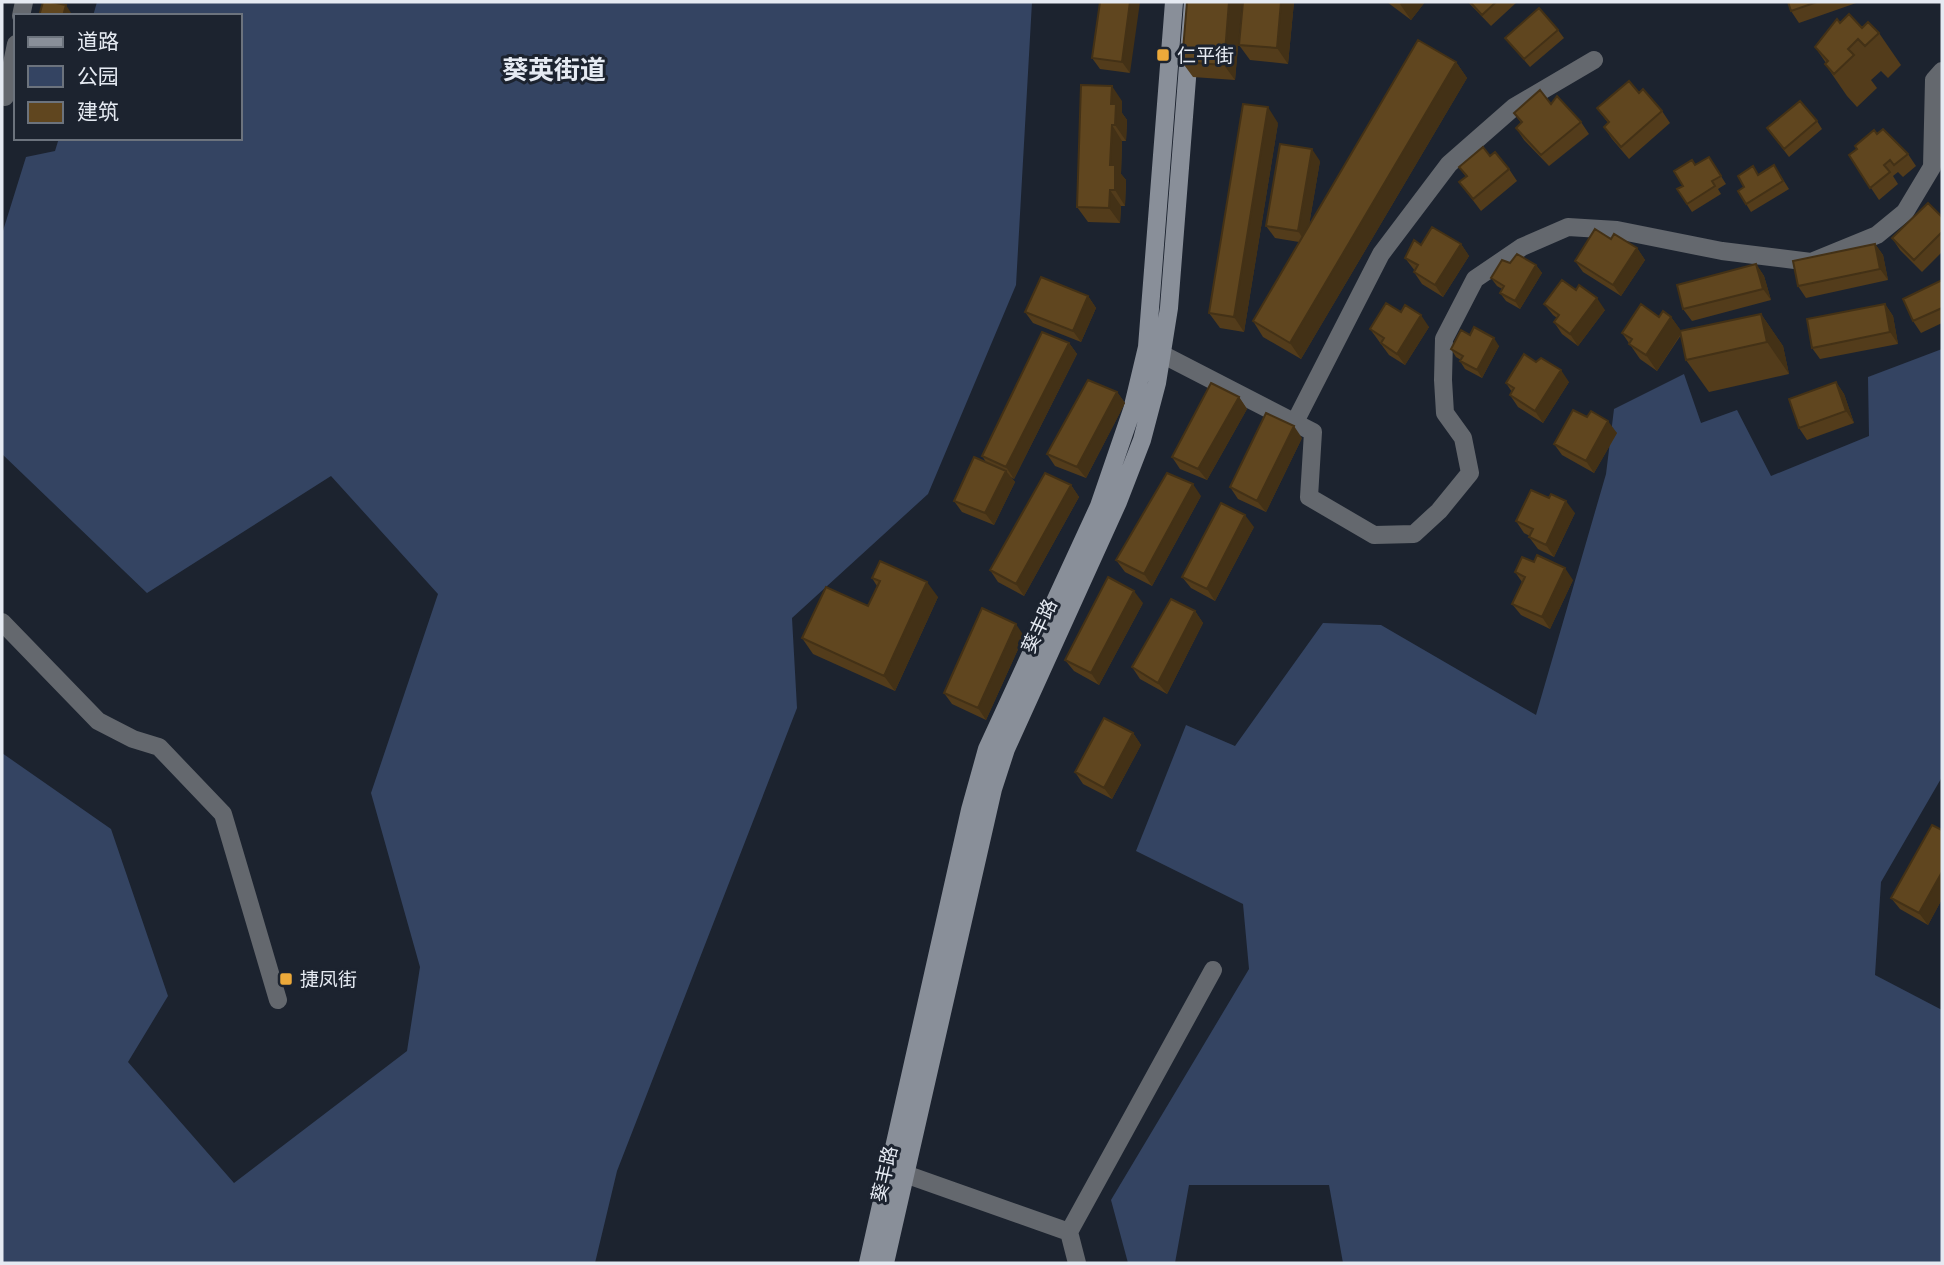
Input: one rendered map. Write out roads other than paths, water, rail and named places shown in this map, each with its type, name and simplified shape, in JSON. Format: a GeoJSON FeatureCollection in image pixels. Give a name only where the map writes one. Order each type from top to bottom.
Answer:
{"type":"FeatureCollection","features":[{"type":"Feature","properties":{"kind":"main road","name":"葵丰路"},"geometry":{"type":"LineString","coordinates":[[885,1263],[993,789],[1011,738],[1118,502],[1142,440],[1154,350],[1174,2]]}},
{"type":"Feature","properties":{"kind":"main road","name":"葵丰路"},"geometry":{"type":"LineString","coordinates":[[868,1263],[970,810],[987,749],[1099,506],[1169,308],[1193,2]]}},
{"type":"Feature","properties":{"kind":"street"},"geometry":{"type":"LineString","coordinates":[[5,97],[14,54]]}},
{"type":"Feature","properties":{"kind":"street"},"geometry":{"type":"LineString","coordinates":[[1295,422],[1381,254],[1448,164],[1514,107],[1594,60]]}},
{"type":"Feature","properties":{"kind":"street"},"geometry":{"type":"LineString","coordinates":[[1154,350],[1312,432],[1309,498],[1374,535],[1414,534],[1439,511],[1470,473],[1463,438],[1445,413],[1443,353],[1444,339],[1475,279],[1522,247],[1568,227],[1617,230],[1722,251],[1811,262],[1877,235],[1905,212],[1932,167],[1934,80],[1942,71]]}},
{"type":"Feature","properties":{"kind":"street"},"geometry":{"type":"LineString","coordinates":[[2,622],[98,721],[133,739],[159,747],[223,814],[278,1000]]}},
{"type":"Feature","properties":{"kind":"street"},"geometry":{"type":"LineString","coordinates":[[1077,1263],[1069,1232],[1213,970]]}},
{"type":"Feature","properties":{"kind":"street"},"geometry":{"type":"LineString","coordinates":[[905,1174],[1069,1232]]}},
{"type":"Feature","properties":{"kind":"place","name":"仁平街"},"geometry":{"type":"Point","coordinates":[1163,55]}},
{"type":"Feature","properties":{"kind":"place","name":"捷凤街"},"geometry":{"type":"Point","coordinates":[286,979]}},
{"type":"Feature","properties":{"kind":"district","name":"葵英街道"},"geometry":{"type":"Point","coordinates":[554,70]}}]}
